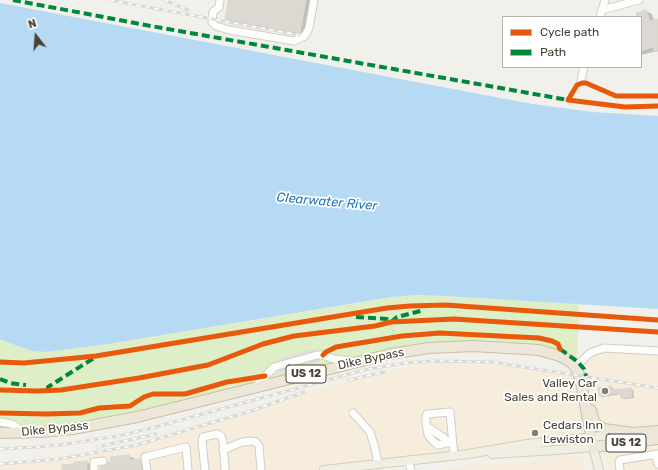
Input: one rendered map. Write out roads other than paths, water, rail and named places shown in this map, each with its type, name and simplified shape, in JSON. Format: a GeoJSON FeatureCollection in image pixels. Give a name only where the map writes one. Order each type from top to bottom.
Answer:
{"type":"FeatureCollection","features":[{"type":"Feature","properties":{"kind":"highway","name":"Dike Bypass"},"geometry":{"type":"LineString","coordinates":[[0,434],[73,429],[137,417],[358,361],[415,350],[456,346],[490,346],[548,352],[564,358],[575,367]]}},
{"type":"Feature","properties":{"kind":"highway","name":"US 12"},"geometry":{"type":"LineString","coordinates":[[575,367],[589,399],[592,416],[597,425],[609,430],[633,433],[658,431]]}},
{"type":"Feature","properties":{"kind":"highway","name":"US 12"},"geometry":{"type":"LineString","coordinates":[[581,382],[592,442],[658,439]]}},
{"type":"Feature","properties":{"kind":"main road","name":"US 12"},"geometry":{"type":"LineString","coordinates":[[592,442],[633,433]]}},
{"type":"Feature","properties":{"kind":"main road"},"geometry":{"type":"LineString","coordinates":[[324,470],[351,469],[408,460],[468,454],[530,452],[592,442],[599,470]]}},
{"type":"Feature","properties":{"kind":"street"},"geometry":{"type":"LineString","coordinates":[[220,0],[219,7],[213,12],[212,22],[216,26],[229,30],[294,41],[305,36],[309,28],[314,0]]}},
{"type":"Feature","properties":{"kind":"street"},"geometry":{"type":"LineString","coordinates":[[601,14],[605,0]]}},
{"type":"Feature","properties":{"kind":"street"},"geometry":{"type":"LineString","coordinates":[[601,14],[639,0]]}},
{"type":"Feature","properties":{"kind":"street"},"geometry":{"type":"LineString","coordinates":[[581,80],[584,68]]}},
{"type":"Feature","properties":{"kind":"street"},"geometry":{"type":"LineString","coordinates":[[575,367],[590,353],[604,348],[658,351]]}},
{"type":"Feature","properties":{"kind":"street"},"geometry":{"type":"LineString","coordinates":[[254,388],[274,367],[317,355],[323,355],[343,361],[358,361]]}},
{"type":"Feature","properties":{"kind":"street"},"geometry":{"type":"LineString","coordinates":[[450,442],[438,445],[428,435],[428,427],[426,423],[427,414],[450,412],[450,442],[454,456]]}},
{"type":"Feature","properties":{"kind":"street"},"geometry":{"type":"LineString","coordinates":[[353,413],[370,432],[376,448],[378,464]]}},
{"type":"Feature","properties":{"kind":"street"},"geometry":{"type":"LineString","coordinates":[[0,422],[12,424],[20,430],[28,433]]}},
{"type":"Feature","properties":{"kind":"street"},"geometry":{"type":"LineString","coordinates":[[205,470],[202,442],[203,437],[218,434],[223,441],[225,470]]}},
{"type":"Feature","properties":{"kind":"street"},"geometry":{"type":"LineString","coordinates":[[223,450],[242,442],[256,442],[259,446],[261,470]]}},
{"type":"Feature","properties":{"kind":"street"},"geometry":{"type":"LineString","coordinates":[[147,470],[146,457],[186,447],[188,470]]}},
{"type":"Feature","properties":{"kind":"street"},"geometry":{"type":"LineString","coordinates":[[620,470],[620,460],[657,454],[658,464]]}},
{"type":"Feature","properties":{"kind":"street"},"geometry":{"type":"LineString","coordinates":[[408,460],[411,470]]}},
{"type":"Feature","properties":{"kind":"street"},"geometry":{"type":"LineString","coordinates":[[94,470],[94,462],[103,461]]}},
{"type":"Feature","properties":{"kind":"water","name":"Clearwater River"},"geometry":{"type":"Polygon","coordinates":[[[0,3],[532,104],[593,112],[658,116],[658,309],[417,295],[391,297],[108,344],[47,352],[33,351],[0,339],[0,3]]]}},
{"type":"Feature","properties":{"kind":"railway"},"geometry":{"type":"LineString","coordinates":[[110,0],[299,35]]}},
{"type":"Feature","properties":{"kind":"railway"},"geometry":{"type":"LineString","coordinates":[[164,0],[188,10]]}},
{"type":"Feature","properties":{"kind":"railway"},"geometry":{"type":"LineString","coordinates":[[0,449],[67,444],[123,435],[364,370],[405,363],[436,361],[492,362],[658,388]]}},
{"type":"Feature","properties":{"kind":"railway"},"geometry":{"type":"LineString","coordinates":[[349,380],[384,372]]}},
{"type":"Feature","properties":{"kind":"railway"},"geometry":{"type":"LineString","coordinates":[[0,464],[59,459],[137,445],[254,410],[304,392]]}},
{"type":"Feature","properties":{"kind":"railway"},"geometry":{"type":"LineString","coordinates":[[97,447],[156,434]]}},
{"type":"Feature","properties":{"kind":"place","name":"Valley Car Sales and Rental"},"geometry":{"type":"Point","coordinates":[605,391]}},
{"type":"Feature","properties":{"kind":"place","name":"Cedars Inn Lewiston"},"geometry":{"type":"Point","coordinates":[535,433]}}]}
